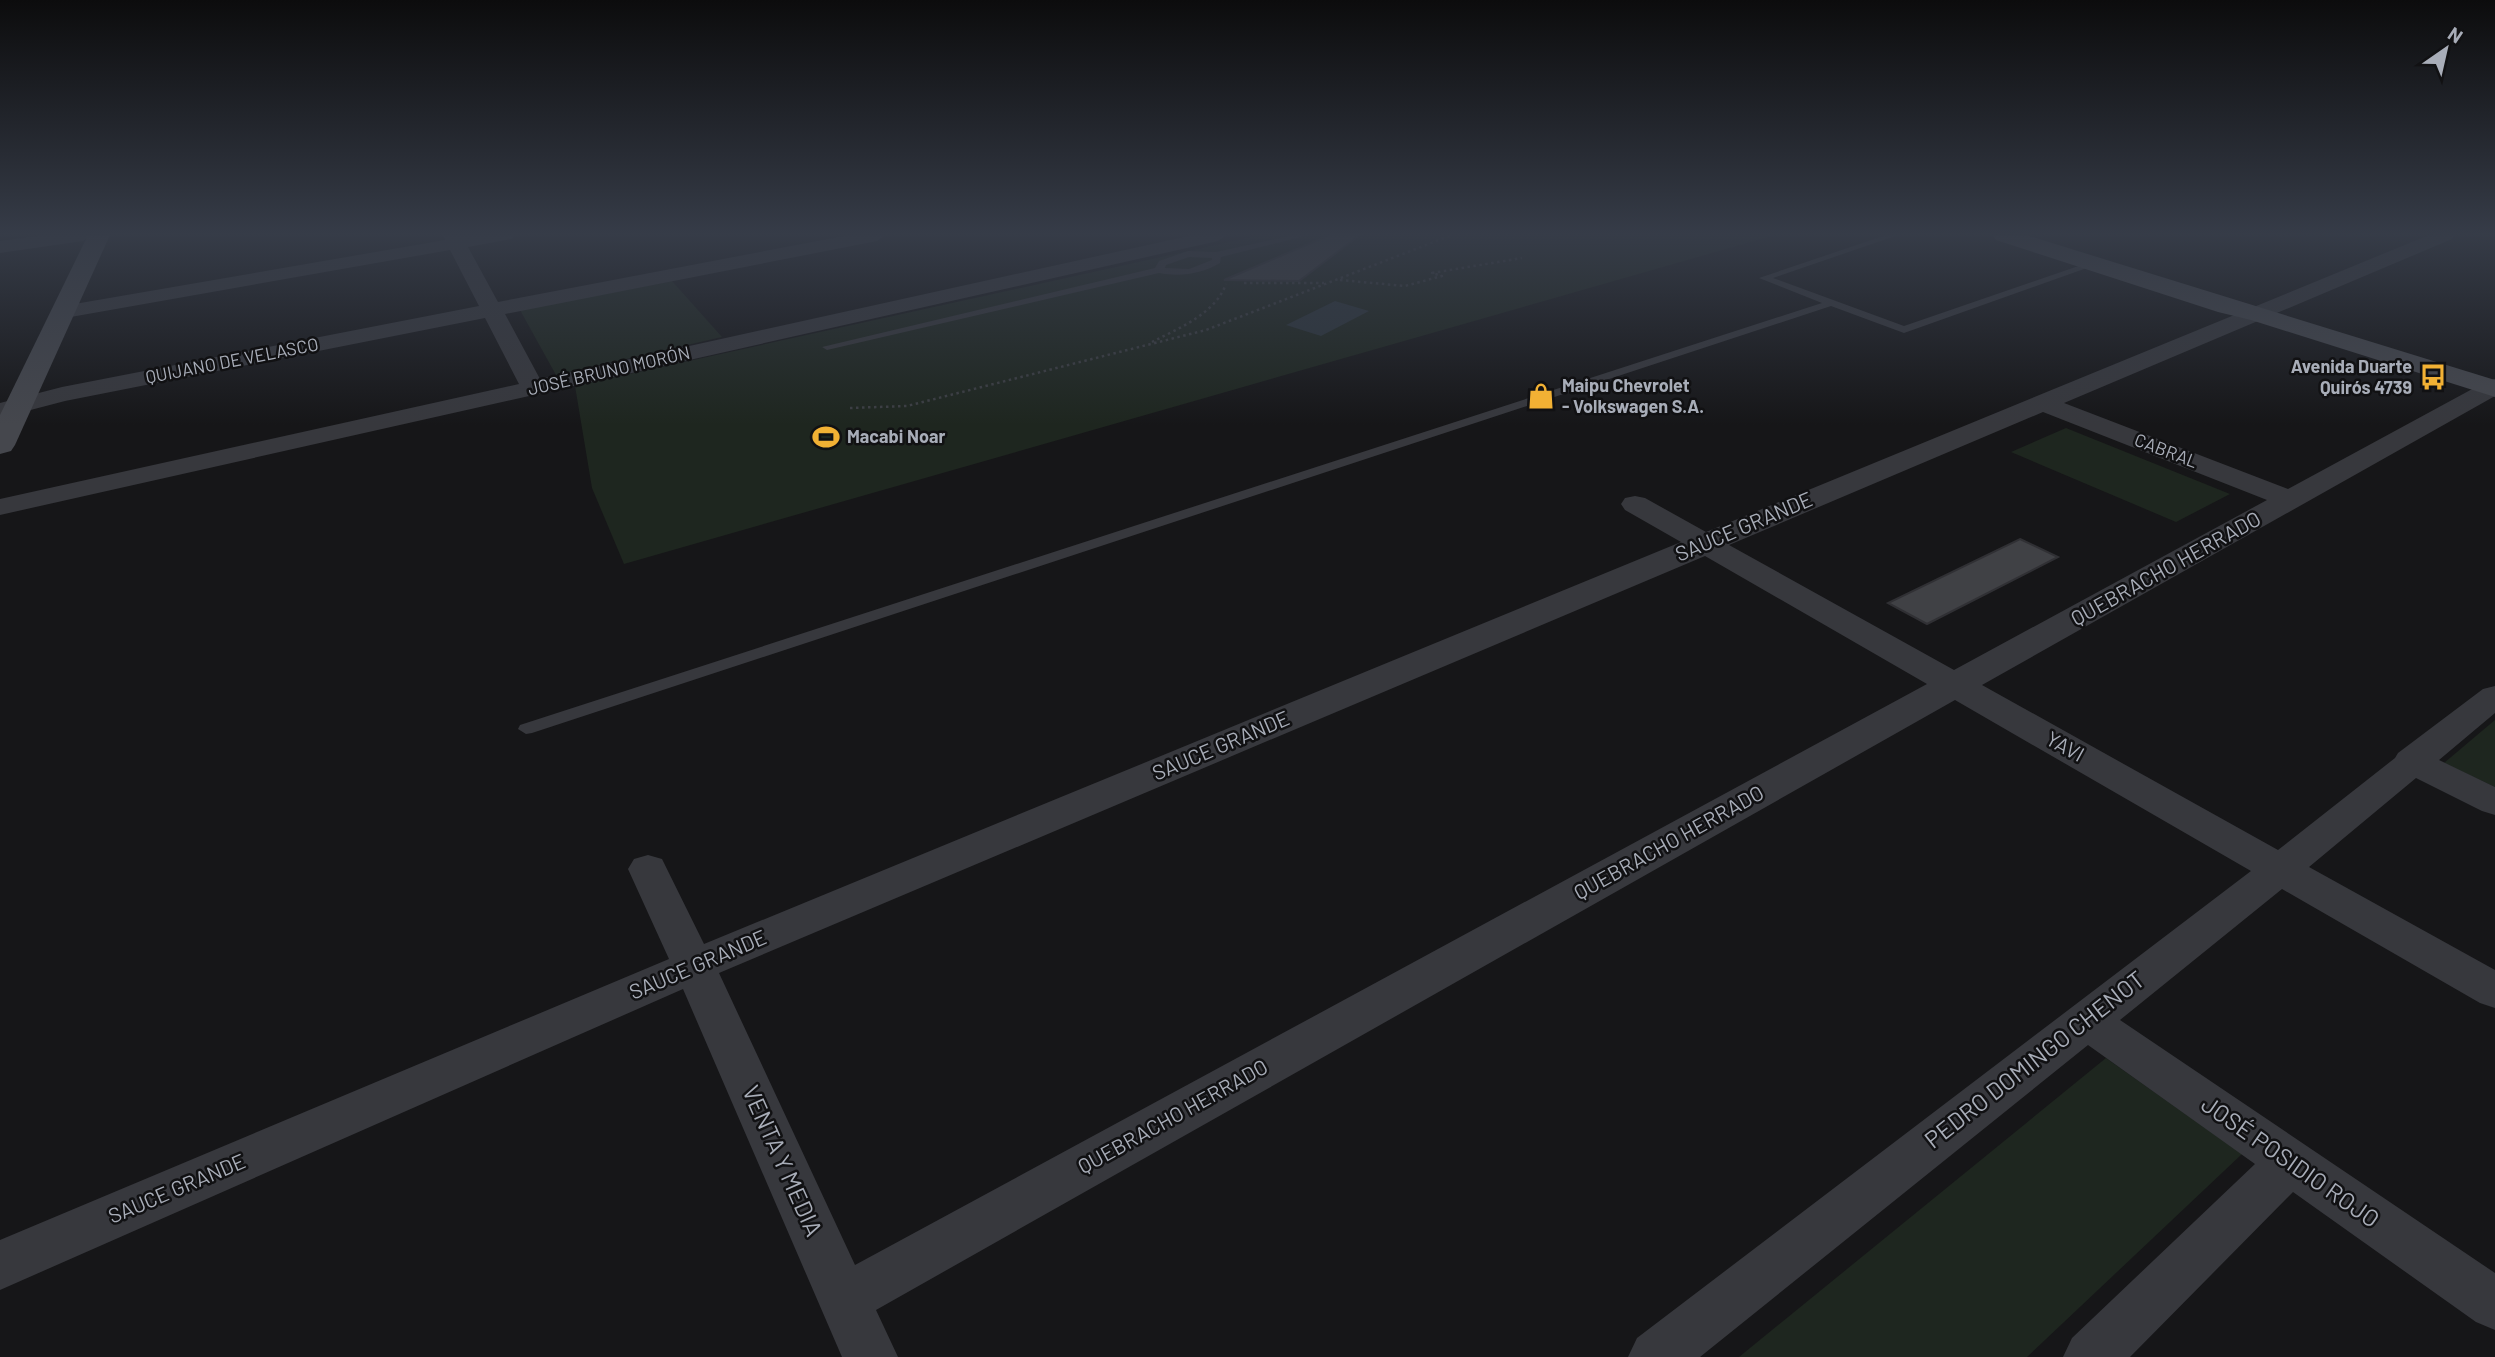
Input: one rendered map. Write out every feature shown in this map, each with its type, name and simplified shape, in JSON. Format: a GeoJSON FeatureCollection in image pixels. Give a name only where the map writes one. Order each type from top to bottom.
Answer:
{"type":"FeatureCollection","features":[{"type":"Feature","properties":{"kind":"main road"},"geometry":{"type":"LineString","coordinates":[[0,444],[10,408],[71,298]]}},
{"type":"Feature","properties":{"kind":"main road"},"geometry":{"type":"LineString","coordinates":[[2200,298],[2494,388]]}},
{"type":"Feature","properties":{"kind":"main road"},"geometry":{"type":"LineString","coordinates":[[2222,298],[2258,314]]}},
{"type":"Feature","properties":{"kind":"street"},"geometry":{"type":"LineString","coordinates":[[65,312],[138,298]]}},
{"type":"Feature","properties":{"kind":"street"},"geometry":{"type":"LineString","coordinates":[[486,298],[533,388]]}},
{"type":"Feature","properties":{"kind":"street","name":"QUIJANO DE VELASCO"},"geometry":{"type":"LineString","coordinates":[[10,408],[62,394],[552,298]]}},
{"type":"Feature","properties":{"kind":"street","name":"JOSÉ BRUNO MORÓN"},"geometry":{"type":"LineString","coordinates":[[0,507],[944,298]]}},
{"type":"Feature","properties":{"kind":"street","name":"SAUCE GRANDE"},"geometry":{"type":"LineString","coordinates":[[0,1265],[694,966],[2039,402],[2295,298]]}},
{"type":"Feature","properties":{"kind":"street","name":"QUEBRACHO HERRADO"},"geometry":{"type":"LineString","coordinates":[[844,1299],[2494,388]]}},
{"type":"Feature","properties":{"kind":"street","name":"CABRAL"},"geometry":{"type":"LineString","coordinates":[[2039,402],[2292,500]]}},
{"type":"Feature","properties":{"kind":"street","name":"YAVI"},"geometry":{"type":"LineString","coordinates":[[1635,504],[2495,991]]}},
{"type":"Feature","properties":{"kind":"street","name":"PEDRO DOMINGO CHENOT"},"geometry":{"type":"LineString","coordinates":[[1656,1357],[2281,869],[2411,761],[2495,696]]}},
{"type":"Feature","properties":{"kind":"street"},"geometry":{"type":"LineString","coordinates":[[2411,761],[2495,802]]}},
{"type":"Feature","properties":{"kind":"street","name":"VENTA Y MEDIA"},"geometry":{"type":"LineString","coordinates":[[648,869],[870,1357]]}},
{"type":"Feature","properties":{"kind":"street","name":"JOSÉ POSIDIO ROJO"},"geometry":{"type":"LineString","coordinates":[[2086,1020],[2495,1304]]}},
{"type":"Feature","properties":{"kind":"street"},"geometry":{"type":"LineString","coordinates":[[2091,1357],[2290,1162]]}},
{"type":"Feature","properties":{"kind":"lane"},"geometry":{"type":"LineString","coordinates":[[827,347],[1037,298]]}},
{"type":"Feature","properties":{"kind":"lane"},"geometry":{"type":"LineString","coordinates":[[1818,298],[1904,330],[1995,298]]}},
{"type":"Feature","properties":{"kind":"lane"},"geometry":{"type":"LineString","coordinates":[[526,729],[1831,303]]}},
{"type":"Feature","properties":{"kind":"path"},"geometry":{"type":"LineString","coordinates":[[1145,345],[1186,324],[1218,298]]}},
{"type":"Feature","properties":{"kind":"path"},"geometry":{"type":"LineString","coordinates":[[850,408],[907,406],[1206,330],[1288,298]]}},
{"type":"Feature","properties":{"kind":"shaded area"},"geometry":{"type":"Polygon","coordinates":[[[581,298],[687,298],[722,337],[556,375],[520,310],[581,298]]]}},
{"type":"Feature","properties":{"kind":"shaded area","name":"Macabi Noar"},"geometry":{"type":"Polygon","coordinates":[[[973,298],[1553,298],[624,564],[592,488],[575,386],[973,298]]]}},
{"type":"Feature","properties":{"kind":"shaded area"},"geometry":{"type":"Polygon","coordinates":[[[1335,301],[1369,311],[1321,336],[1286,325],[1335,301]]]}},
{"type":"Feature","properties":{"kind":"shaded area"},"geometry":{"type":"Polygon","coordinates":[[[2066,428],[2230,494],[2176,522],[2011,452],[2066,428]]]}},
{"type":"Feature","properties":{"kind":"shaded area"},"geometry":{"type":"Polygon","coordinates":[[[2495,720],[2495,787],[2444,763],[2495,720]]]}},
{"type":"Feature","properties":{"kind":"shaded area"},"geometry":{"type":"Polygon","coordinates":[[[2106,1058],[2242,1154],[2027,1357],[1739,1357],[2106,1058]]]}},
{"type":"Feature","properties":{"kind":"building"},"geometry":{"type":"Polygon","coordinates":[[[2020,539],[2058,557],[1927,624],[1888,603],[2020,539]]]}},
{"type":"Feature","properties":{"kind":"place","name":"Avenida Duarte Quirós 4739"},"geometry":{"type":"Point","coordinates":[2433,377]}},
{"type":"Feature","properties":{"kind":"place","name":"Maipu Chevrolet - Volkswagen S.A."},"geometry":{"type":"Point","coordinates":[1541,396]}},
{"type":"Feature","properties":{"kind":"place","name":"Macabi Noar"},"geometry":{"type":"Point","coordinates":[826,437]}}]}
